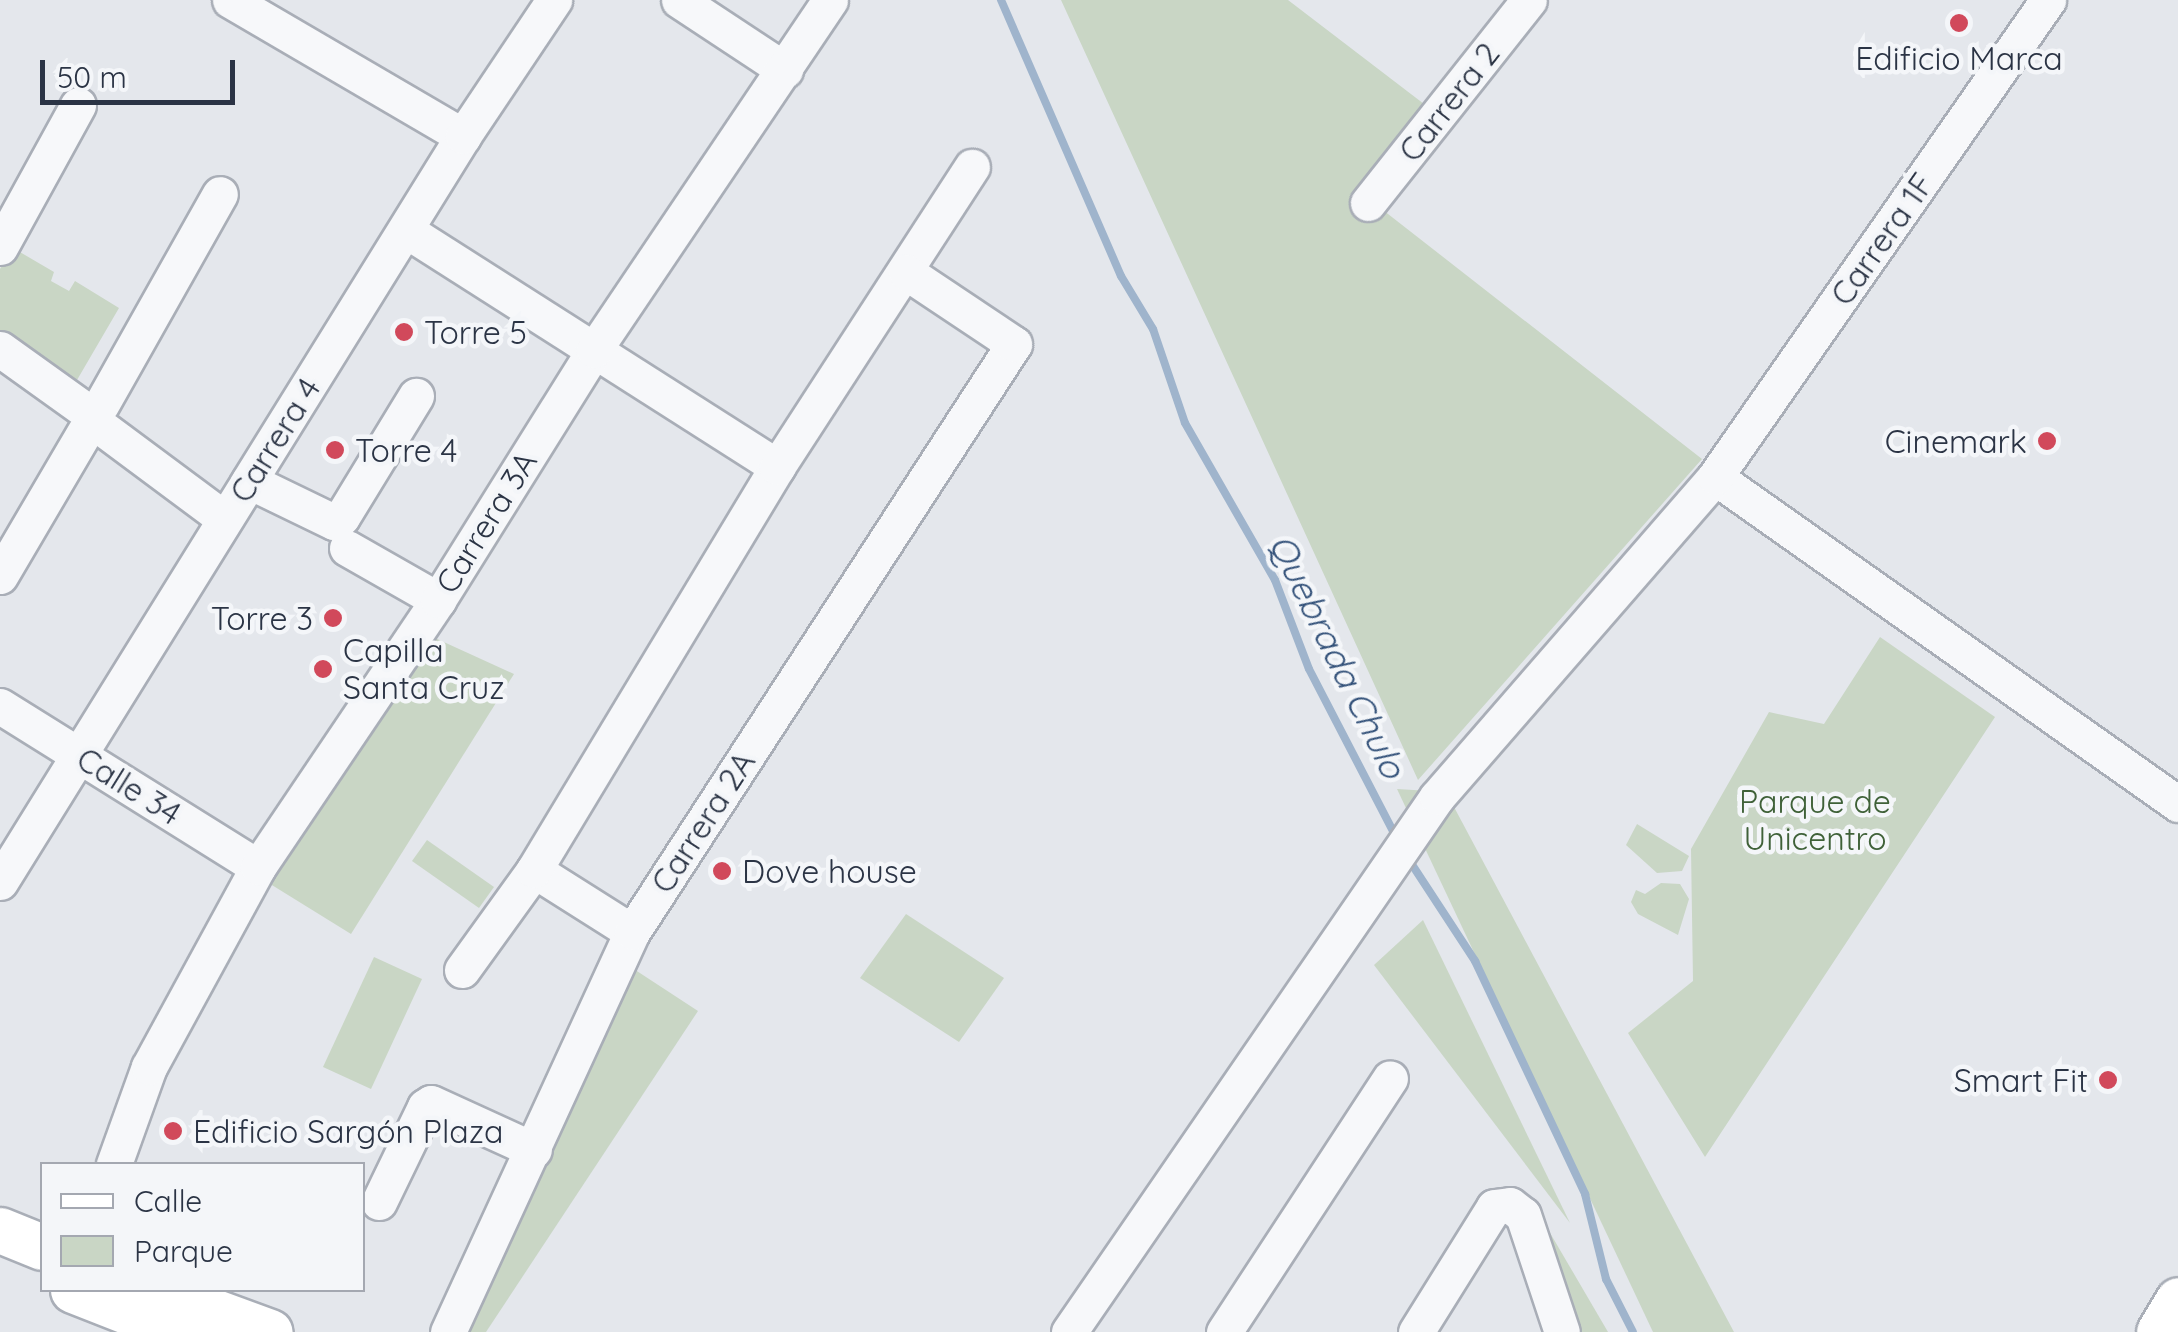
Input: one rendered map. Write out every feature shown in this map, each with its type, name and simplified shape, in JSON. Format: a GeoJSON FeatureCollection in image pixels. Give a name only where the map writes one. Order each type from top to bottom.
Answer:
{"type":"FeatureCollection","features":[{"type":"Feature","properties":{"kind":"main road"},"geometry":{"type":"LineString","coordinates":[[0,1230],[40,1246]]}},
{"type":"Feature","properties":{"kind":"main road"},"geometry":{"type":"LineString","coordinates":[[0,1264],[40,1278]]}},
{"type":"Feature","properties":{"kind":"main road"},"geometry":{"type":"LineString","coordinates":[[78,1292],[180,1332]]}},
{"type":"Feature","properties":{"kind":"main road"},"geometry":{"type":"LineString","coordinates":[[160,1292],[270,1332]]}},
{"type":"Feature","properties":{"kind":"main road"},"geometry":{"type":"LineString","coordinates":[[2159,1332],[2178,1300]]}},
{"type":"Feature","properties":{"kind":"street","name":"Carrera 4"},"geometry":{"type":"LineString","coordinates":[[0,882],[464,136],[554,0]]}},
{"type":"Feature","properties":{"kind":"street"},"geometry":{"type":"LineString","coordinates":[[679,0],[785,70]]}},
{"type":"Feature","properties":{"kind":"street","name":"Carrera 3A"},"geometry":{"type":"LineString","coordinates":[[115,1162],[162,1039],[258,866],[438,600],[594,350],[830,0]]}},
{"type":"Feature","properties":{"kind":"street","name":"Carrera 2"},"geometry":{"type":"LineString","coordinates":[[1368,204],[1530,0]]}},
{"type":"Feature","properties":{"kind":"street","name":"Carrera 1F"},"geometry":{"type":"LineString","coordinates":[[1069,1332],[1437,797],[1715,477],[2048,0]]}},
{"type":"Feature","properties":{"kind":"street"},"geometry":{"type":"LineString","coordinates":[[236,2],[464,136]]}},
{"type":"Feature","properties":{"kind":"street"},"geometry":{"type":"LineString","coordinates":[[0,247],[78,105]]}},
{"type":"Feature","properties":{"kind":"street"},"geometry":{"type":"LineString","coordinates":[[462,970],[534,870],[777,466],[972,167]]}},
{"type":"Feature","properties":{"kind":"street"},"geometry":{"type":"LineString","coordinates":[[0,576],[220,194]]}},
{"type":"Feature","properties":{"kind":"street"},"geometry":{"type":"LineString","coordinates":[[407,231],[777,466]]}},
{"type":"Feature","properties":{"kind":"street","name":"Carrera 2A"},"geometry":{"type":"LineString","coordinates":[[448,1332],[632,932],[1014,344],[906,272]]}},
{"type":"Feature","properties":{"kind":"street"},"geometry":{"type":"LineString","coordinates":[[0,349],[225,519]]}},
{"type":"Feature","properties":{"kind":"street"},"geometry":{"type":"LineString","coordinates":[[249,481],[334,522],[342,518],[416,396]]}},
{"type":"Feature","properties":{"kind":"street"},"geometry":{"type":"LineString","coordinates":[[1715,477],[2178,804]]}},
{"type":"Feature","properties":{"kind":"street"},"geometry":{"type":"LineString","coordinates":[[347,548],[438,600]]}},
{"type":"Feature","properties":{"kind":"street","name":"Calle 34"},"geometry":{"type":"LineString","coordinates":[[0,706],[258,866]]}},
{"type":"Feature","properties":{"kind":"street"},"geometry":{"type":"LineString","coordinates":[[534,870],[632,932]]}},
{"type":"Feature","properties":{"kind":"street"},"geometry":{"type":"LineString","coordinates":[[1224,1332],[1390,1078]]}},
{"type":"Feature","properties":{"kind":"street"},"geometry":{"type":"LineString","coordinates":[[379,1202],[426,1107],[432,1103],[534,1150]]}},
{"type":"Feature","properties":{"kind":"street"},"geometry":{"type":"LineString","coordinates":[[1416,1332],[1494,1207],[1510,1205],[1522,1215],[1562,1332]]}},
{"type":"Feature","properties":{"kind":"green space"},"geometry":{"type":"Polygon","coordinates":[[[1061,0],[1288,0],[1424,104],[1356,189],[1702,459],[1418,780],[1061,0]]]}},
{"type":"Feature","properties":{"kind":"green space"},"geometry":{"type":"Polygon","coordinates":[[[13,248],[54,272],[51,281],[69,291],[75,281],[119,308],[77,380],[0,336],[0,269],[13,248]]]}},
{"type":"Feature","properties":{"kind":"green space","name":"Parque de Unicentro"},"geometry":{"type":"Polygon","coordinates":[[[1880,637],[1995,717],[1705,1157],[1628,1033],[1693,981],[1691,849],[1769,712],[1824,724],[1880,637]]]}},
{"type":"Feature","properties":{"kind":"green space"},"geometry":{"type":"Polygon","coordinates":[[[435,638],[514,674],[351,934],[267,882],[435,638]]]}},
{"type":"Feature","properties":{"kind":"green space"},"geometry":{"type":"Polygon","coordinates":[[[1397,789],[1446,792],[1734,1332],[1653,1332],[1397,789]]]}},
{"type":"Feature","properties":{"kind":"green space"},"geometry":{"type":"Polygon","coordinates":[[[1637,824],[1689,856],[1682,871],[1657,873],[1626,845],[1637,824]]]}},
{"type":"Feature","properties":{"kind":"green space"},"geometry":{"type":"Polygon","coordinates":[[[427,840],[494,887],[479,908],[412,861],[427,840]]]}},
{"type":"Feature","properties":{"kind":"green space"},"geometry":{"type":"Polygon","coordinates":[[[1661,883],[1680,884],[1689,899],[1678,935],[1638,914],[1631,902],[1636,890],[1645,894],[1661,883]]]}},
{"type":"Feature","properties":{"kind":"green space"},"geometry":{"type":"Polygon","coordinates":[[[906,914],[1004,978],[959,1042],[860,978],[906,914]]]}},
{"type":"Feature","properties":{"kind":"green space"},"geometry":{"type":"Polygon","coordinates":[[[1423,920],[1570,1223],[1374,965],[1423,920]]]}},
{"type":"Feature","properties":{"kind":"green space"},"geometry":{"type":"Polygon","coordinates":[[[374,957],[422,979],[371,1089],[323,1067],[374,957]]]}},
{"type":"Feature","properties":{"kind":"green space"},"geometry":{"type":"Polygon","coordinates":[[[620,960],[698,1011],[486,1332],[460,1332],[620,960]]]}},
{"type":"Feature","properties":{"kind":"green space"},"geometry":{"type":"Polygon","coordinates":[[[1529,1197],[1608,1332],[1580,1332],[1529,1197]]]}},
{"type":"Feature","properties":{"kind":"waterway","name":"Quebrada Chulo"},"geometry":{"type":"LineString","coordinates":[[1001,0],[1121,276],[1153,329],[1185,423],[1275,580],[1309,669],[1397,839]]}},
{"type":"Feature","properties":{"kind":"waterway","name":"Quebrada Chulo"},"geometry":{"type":"LineString","coordinates":[[1409,860],[1475,961],[1585,1194],[1606,1279],[1633,1332]]}},
{"type":"Feature","properties":{"kind":"place","name":"Edificio Marca"},"geometry":{"type":"Point","coordinates":[1959,23]}},
{"type":"Feature","properties":{"kind":"place","name":"Torre 5"},"geometry":{"type":"Point","coordinates":[404,332]}},
{"type":"Feature","properties":{"kind":"place","name":"Cinemark"},"geometry":{"type":"Point","coordinates":[2047,441]}},
{"type":"Feature","properties":{"kind":"place","name":"Torre 4"},"geometry":{"type":"Point","coordinates":[335,450]}},
{"type":"Feature","properties":{"kind":"place","name":"Torre 3"},"geometry":{"type":"Point","coordinates":[333,618]}},
{"type":"Feature","properties":{"kind":"place","name":"Capilla Santa Cruz"},"geometry":{"type":"Point","coordinates":[323,669]}},
{"type":"Feature","properties":{"kind":"place","name":"Dove house"},"geometry":{"type":"Point","coordinates":[722,871]}},
{"type":"Feature","properties":{"kind":"place","name":"Smart Fit"},"geometry":{"type":"Point","coordinates":[2108,1080]}},
{"type":"Feature","properties":{"kind":"place","name":"Edificio Sargón Plaza"},"geometry":{"type":"Point","coordinates":[173,1131]}}]}
